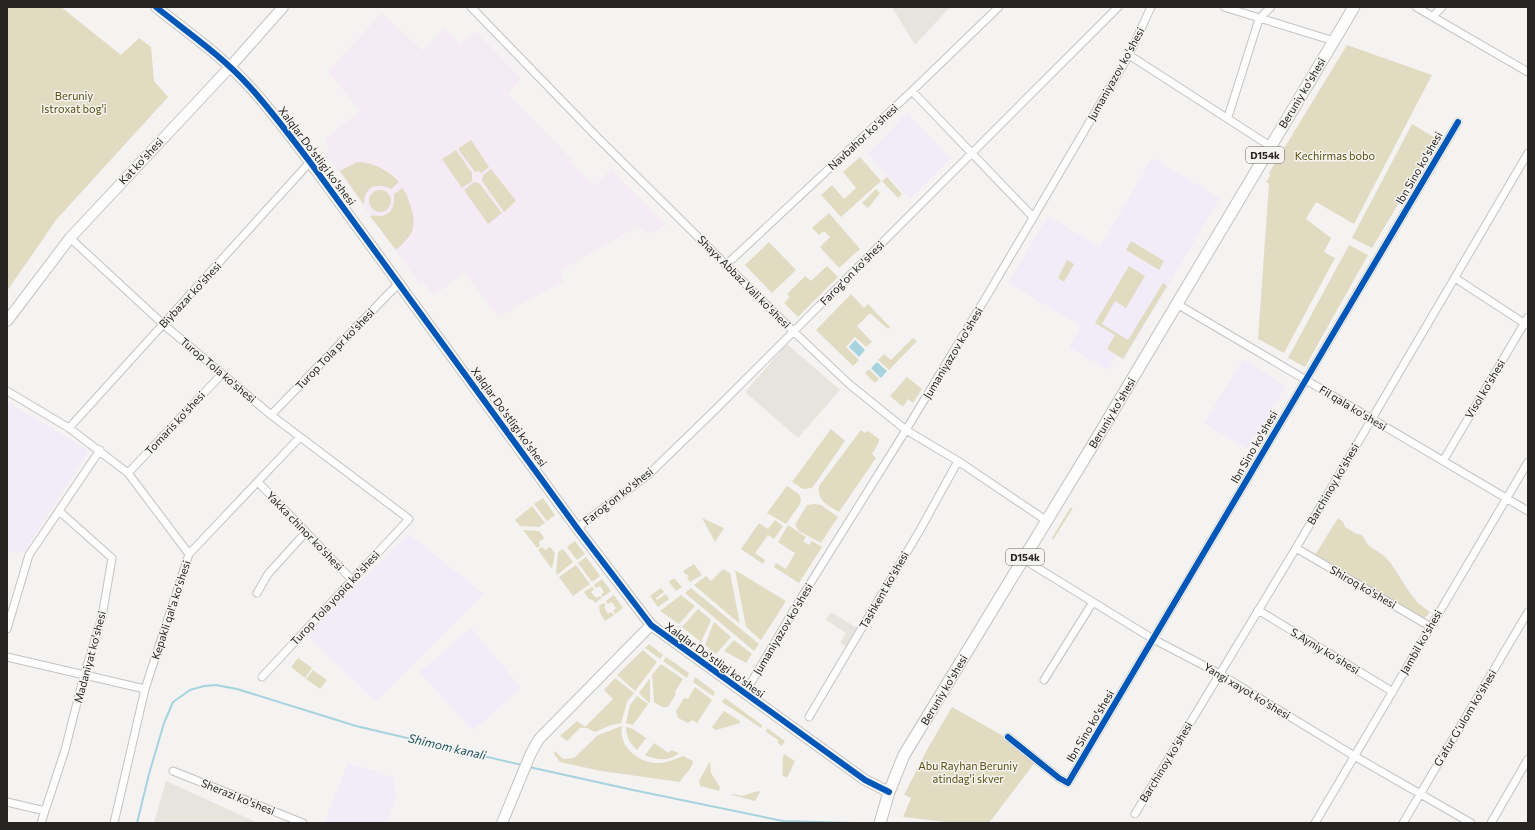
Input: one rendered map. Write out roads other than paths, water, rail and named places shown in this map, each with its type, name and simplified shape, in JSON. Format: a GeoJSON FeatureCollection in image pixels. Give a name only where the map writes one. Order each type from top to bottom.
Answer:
{"type":"FeatureCollection","features":[{"type":"Feature","properties":{"kind":"main road","name":"Beruniy ko'shesi"},"geometry":{"type":"LineString","coordinates":[[882,819],[889,792],[904,755],[1047,521],[1354,7]]}},
{"type":"Feature","properties":{"kind":"street","name":"Xalqlar Do'stligi ko'shesi"},"geometry":{"type":"LineString","coordinates":[[156,7],[230,68],[276,118],[310,162],[577,528],[651,626],[865,780],[889,792]]}},
{"type":"Feature","properties":{"kind":"street","name":"Kat ko'shesi"},"geometry":{"type":"LineString","coordinates":[[7,321],[70,238],[230,68],[283,7]]}},
{"type":"Feature","properties":{"kind":"street","name":"Shayx Abbaz Vali ko'shesi"},"geometry":{"type":"LineString","coordinates":[[471,7],[593,134],[793,331],[849,384],[906,430],[958,461],[1047,521]]}},
{"type":"Feature","properties":{"kind":"street","name":"Navbahor ko'shesi"},"geometry":{"type":"LineString","coordinates":[[726,265],[912,91],[999,7]]}},
{"type":"Feature","properties":{"kind":"street","name":"Farog'on ko'shesi"},"geometry":{"type":"LineString","coordinates":[[577,528],[648,475],[716,409],[1118,7]]}},
{"type":"Feature","properties":{"kind":"street","name":"Jumaniyazov ko'shesi"},"geometry":{"type":"LineString","coordinates":[[742,692],[752,681],[798,603],[906,430],[988,294],[1129,54],[1152,7]]}},
{"type":"Feature","properties":{"kind":"street"},"geometry":{"type":"LineString","coordinates":[[1224,7],[1334,42]]}},
{"type":"Feature","properties":{"kind":"street"},"geometry":{"type":"LineString","coordinates":[[1228,117],[1259,19],[1271,7]]}},
{"type":"Feature","properties":{"kind":"street"},"geometry":{"type":"LineString","coordinates":[[1416,7],[1525,70],[1528,62]]}},
{"type":"Feature","properties":{"kind":"street"},"geometry":{"type":"LineString","coordinates":[[1433,16],[1442,7]]}},
{"type":"Feature","properties":{"kind":"street"},"geometry":{"type":"LineString","coordinates":[[1129,54],[1228,117],[1270,146]]}},
{"type":"Feature","properties":{"kind":"street"},"geometry":{"type":"LineString","coordinates":[[912,91],[1033,217]]}},
{"type":"Feature","properties":{"kind":"street","name":"Ibn Sino ko'shesi"},"geometry":{"type":"LineString","coordinates":[[1008,737],[1059,778],[1068,783],[1458,122]]}},
{"type":"Feature","properties":{"kind":"street","name":"Barchinoy ko'shesi"},"geometry":{"type":"LineString","coordinates":[[1136,814],[1296,548],[1528,153]]}},
{"type":"Feature","properties":{"kind":"street","name":"Biybazar ko'shesi"},"geometry":{"type":"LineString","coordinates":[[69,428],[310,162]]}},
{"type":"Feature","properties":{"kind":"street","name":"Turop Tola ko'shesi"},"geometry":{"type":"LineString","coordinates":[[70,238],[163,324],[271,415],[408,519]]}},
{"type":"Feature","properties":{"kind":"street"},"geometry":{"type":"LineString","coordinates":[[1455,278],[1527,322]]}},
{"type":"Feature","properties":{"kind":"street","name":"Turop Tola pr ko'shesi"},"geometry":{"type":"LineString","coordinates":[[271,415],[399,284]]}},
{"type":"Feature","properties":{"kind":"street","name":"Fil qala ko'shesi"},"geometry":{"type":"LineString","coordinates":[[1177,304],[1528,512]]}},
{"type":"Feature","properties":{"kind":"street","name":"Visol ko'shesi"},"geometry":{"type":"LineString","coordinates":[[1443,461],[1527,322]]}},
{"type":"Feature","properties":{"kind":"street","name":"Tomaris ko'shesi"},"geometry":{"type":"LineString","coordinates":[[128,473],[222,374]]}},
{"type":"Feature","properties":{"kind":"street"},"geometry":{"type":"LineString","coordinates":[[7,391],[69,428],[100,450],[128,473],[189,554]]}},
{"type":"Feature","properties":{"kind":"street","name":"Kepakli qal'a ko'shesi"},"geometry":{"type":"LineString","coordinates":[[114,823],[145,689],[189,554],[300,437]]}},
{"type":"Feature","properties":{"kind":"street"},"geometry":{"type":"LineString","coordinates":[[7,629],[29,555],[100,450]]}},
{"type":"Feature","properties":{"kind":"street","name":"Tashkent ko'shesi"},"geometry":{"type":"LineString","coordinates":[[809,717],[920,530],[958,461]]}},
{"type":"Feature","properties":{"kind":"street","name":"Jambil ko'shesi"},"geometry":{"type":"LineString","coordinates":[[1316,823],[1528,462]]}},
{"type":"Feature","properties":{"kind":"street","name":"Yakka chinor ko'shesi"},"geometry":{"type":"LineString","coordinates":[[258,482],[352,580]]}},
{"type":"Feature","properties":{"kind":"street","name":"Madaniyat ko'shesi"},"geometry":{"type":"LineString","coordinates":[[41,823],[65,750],[84,675],[102,617],[112,558],[58,511]]}},
{"type":"Feature","properties":{"kind":"street","name":"Turop Tola yopiq ko'shesi"},"geometry":{"type":"LineString","coordinates":[[262,677],[408,519]]}},
{"type":"Feature","properties":{"kind":"street"},"geometry":{"type":"LineString","coordinates":[[257,593],[268,574],[306,532]]}},
{"type":"Feature","properties":{"kind":"street","name":"Shiroq ko'shesi"},"geometry":{"type":"LineString","coordinates":[[1296,548],[1431,627]]}},
{"type":"Feature","properties":{"kind":"street","name":"Yangi xayot ko'shesi"},"geometry":{"type":"LineString","coordinates":[[1023,559],[1154,639],[1220,674],[1356,757],[1471,823]]}},
{"type":"Feature","properties":{"kind":"street"},"geometry":{"type":"LineString","coordinates":[[1044,680],[1093,602]]}},
{"type":"Feature","properties":{"kind":"street","name":"S.Ayniy ko'shesi"},"geometry":{"type":"LineString","coordinates":[[1258,610],[1393,692]]}},
{"type":"Feature","properties":{"kind":"street","name":"Gʻafur Gʻulom ko'shesi"},"geometry":{"type":"LineString","coordinates":[[1403,823],[1528,612]]}},
{"type":"Feature","properties":{"kind":"street"},"geometry":{"type":"LineString","coordinates":[[502,823],[539,739],[551,725],[651,626]]}},
{"type":"Feature","properties":{"kind":"street"},"geometry":{"type":"LineString","coordinates":[[7,657],[145,689]]}},
{"type":"Feature","properties":{"kind":"street"},"geometry":{"type":"LineString","coordinates":[[1491,823],[1528,759]]}},
{"type":"Feature","properties":{"kind":"street","name":"Sherazi ko'shesi"},"geometry":{"type":"LineString","coordinates":[[173,771],[303,823]]}},
{"type":"Feature","properties":{"kind":"street"},"geometry":{"type":"LineString","coordinates":[[7,802],[45,811]]}},
{"type":"Feature","properties":{"kind":"water"},"geometry":{"type":"Polygon","coordinates":[[[855,340],[865,350],[859,357],[849,347],[855,340]]]}},
{"type":"Feature","properties":{"kind":"water"},"geometry":{"type":"Polygon","coordinates":[[[877,362],[887,371],[881,378],[871,368],[877,362]]]}},
{"type":"Feature","properties":{"kind":"waterway","name":"Shimom kanali"},"geometry":{"type":"LineString","coordinates":[[137,823],[164,723],[173,702],[190,690],[204,686],[216,685],[237,689],[356,726],[522,765]]}},
{"type":"Feature","properties":{"kind":"waterway","name":"Shimom kanali"},"geometry":{"type":"LineString","coordinates":[[529,767],[783,821],[852,823]]}},
{"type":"Feature","properties":{"kind":"park label","name":"Beruniy Istroxat bog'i"},"geometry":{"type":"Point","coordinates":[74,102]}},
{"type":"Feature","properties":{"kind":"park label","name":"Kechirmas bobo"},"geometry":{"type":"Point","coordinates":[1335,156]}},
{"type":"Feature","properties":{"kind":"park label","name":"Abu Rayhan Beruniy atindag'i skver"},"geometry":{"type":"Point","coordinates":[968,772]}}]}
